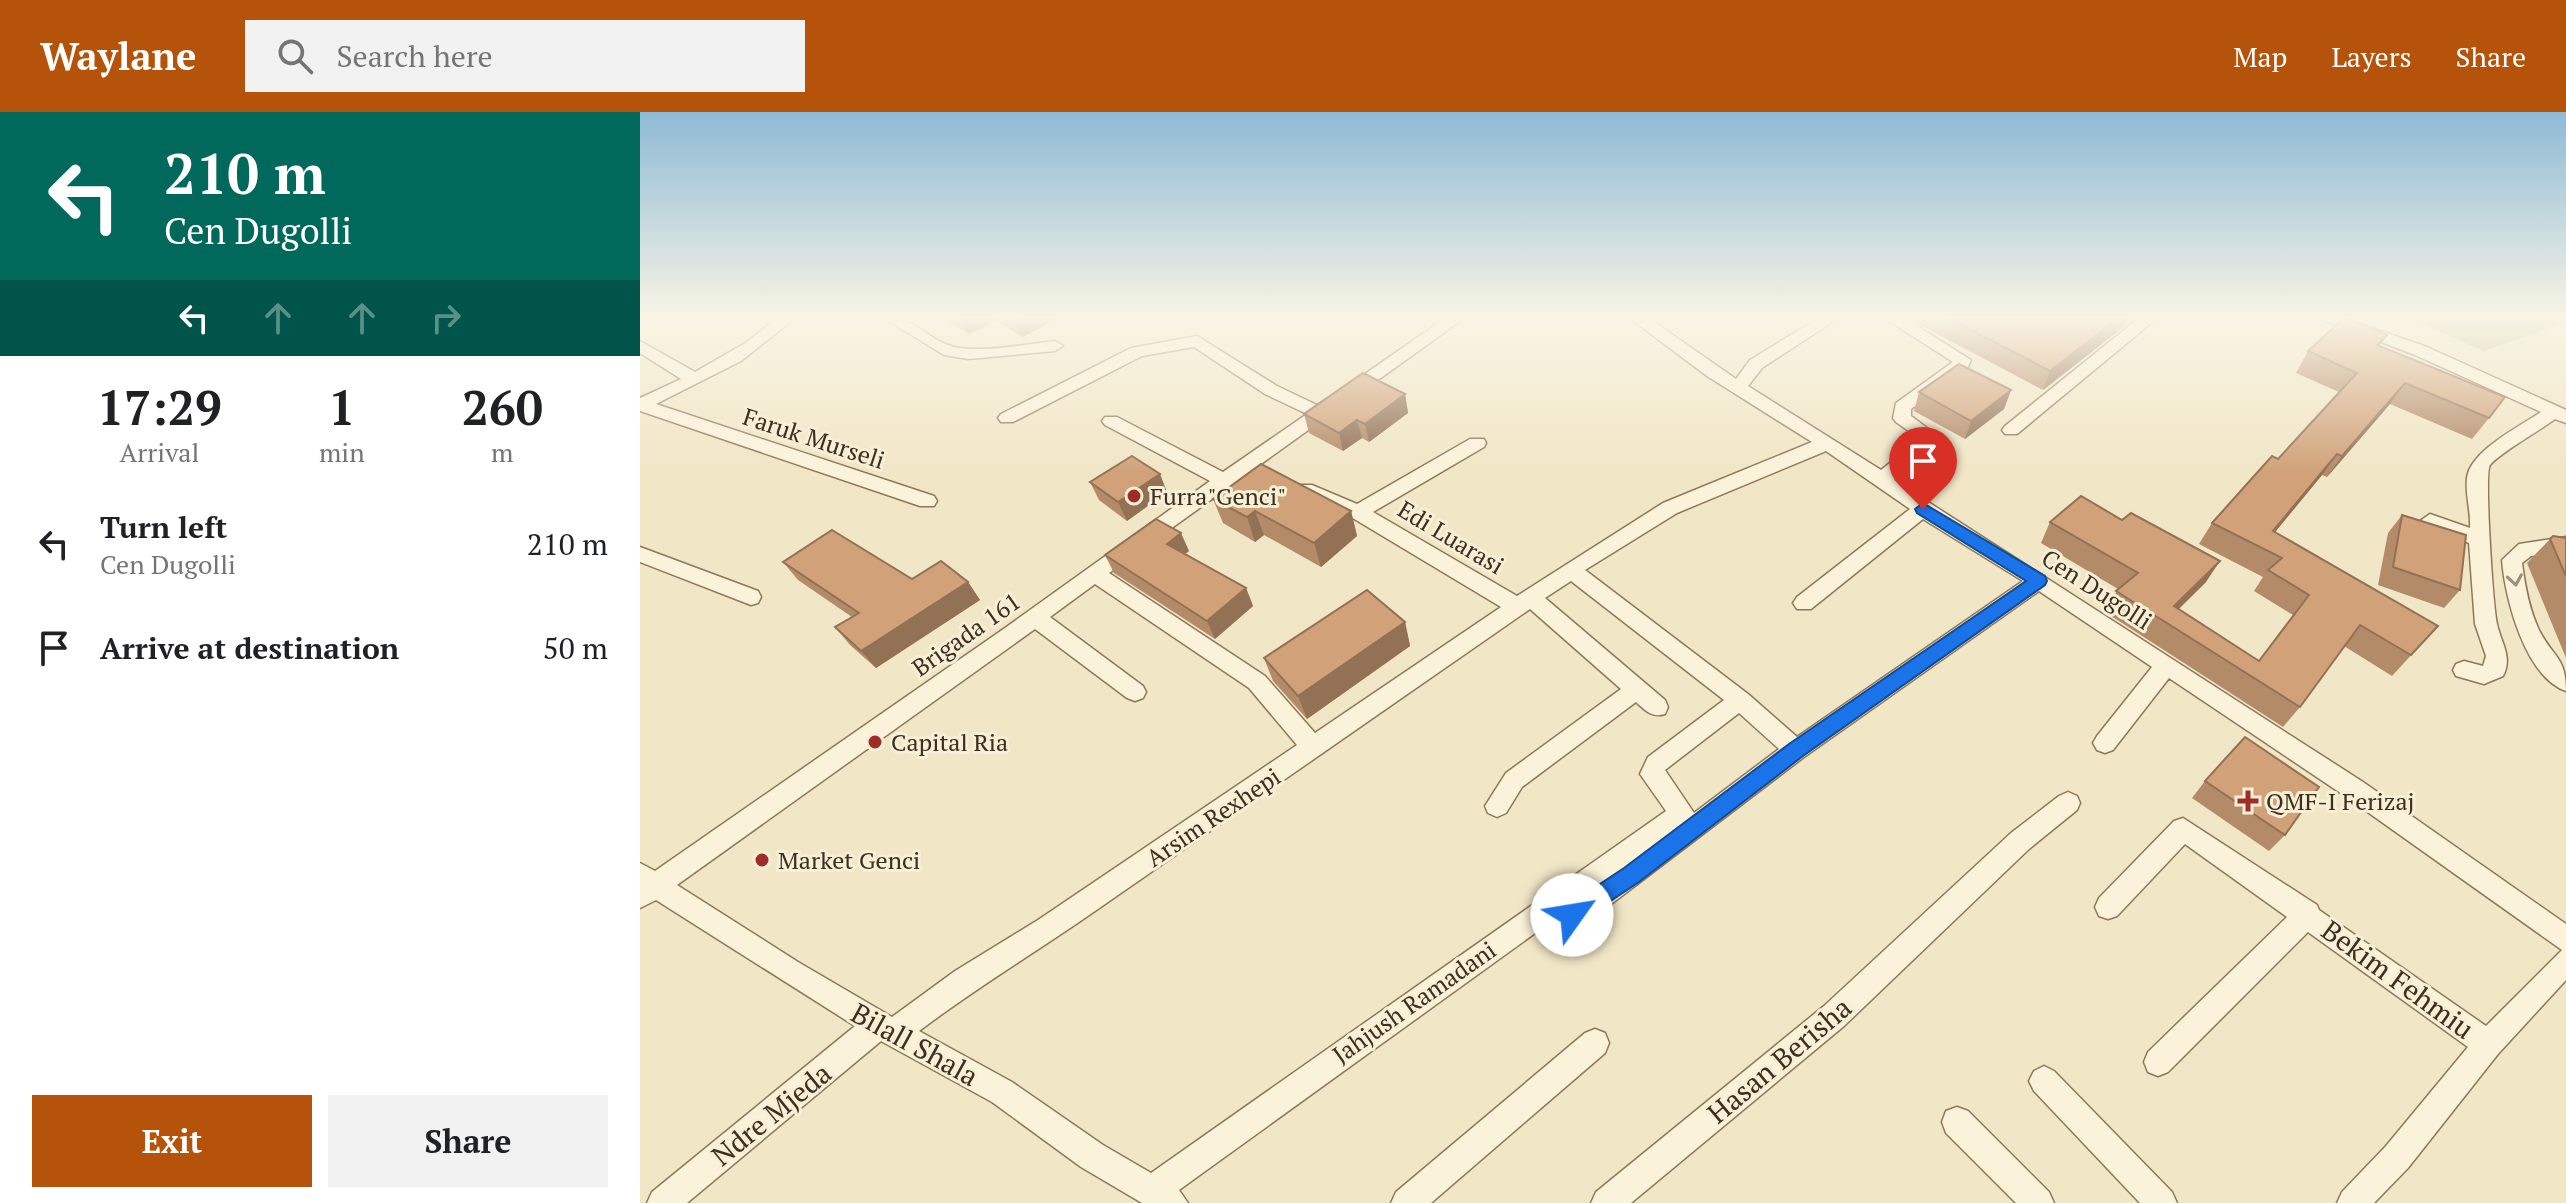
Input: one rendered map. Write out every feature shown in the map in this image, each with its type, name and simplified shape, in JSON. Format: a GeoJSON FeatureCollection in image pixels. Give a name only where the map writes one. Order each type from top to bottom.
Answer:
{"type":"FeatureCollection","features":[{"type":"Feature","properties":{"kind":"street"},"geometry":{"type":"LineString","coordinates":[[679,370],[694,379]]}},
{"type":"Feature","properties":{"kind":"street"},"geometry":{"type":"LineString","coordinates":[[640,405],[709,370]]}},
{"type":"Feature","properties":{"kind":"street"},"geometry":{"type":"LineString","coordinates":[[1007,418],[1102,370]]}},
{"type":"Feature","properties":{"kind":"street"},"geometry":{"type":"LineString","coordinates":[[1241,370],[1271,390],[1322,414]]}},
{"type":"Feature","properties":{"kind":"street","name":"Brigada 161"},"geometry":{"type":"LineString","coordinates":[[646,885],[1035,617],[1225,481],[1254,468],[1384,370]]}},
{"type":"Feature","properties":{"kind":"street","name":"Cen Dugolli"},"geometry":{"type":"LineString","coordinates":[[1710,370],[1827,443],[1923,509],[2039,581],[2354,789],[2566,939]]}},
{"type":"Feature","properties":{"kind":"street"},"geometry":{"type":"LineString","coordinates":[[1713,372],[1719,370]]}},
{"type":"Feature","properties":{"kind":"street"},"geometry":{"type":"LineString","coordinates":[[1739,387],[1752,370]]}},
{"type":"Feature","properties":{"kind":"street"},"geometry":{"type":"LineString","coordinates":[[1881,480],[1926,446],[1930,437],[1902,418],[1902,407],[1954,370]]}},
{"type":"Feature","properties":{"kind":"street"},"geometry":{"type":"LineString","coordinates":[[2011,430],[2085,370]]}},
{"type":"Feature","properties":{"kind":"street"},"geometry":{"type":"LineString","coordinates":[[2463,370],[2560,414]]}},
{"type":"Feature","properties":{"kind":"street","name":"Faruk Murseli"},"geometry":{"type":"LineString","coordinates":[[640,405],[927,501]]}},
{"type":"Feature","properties":{"kind":"street"},"geometry":{"type":"LineString","coordinates":[[2464,670],[2484,675],[2495,670],[2497,656],[2486,624],[2479,539],[2481,512],[2476,478],[2482,461],[2560,414]]}},
{"type":"Feature","properties":{"kind":"street"},"geometry":{"type":"LineString","coordinates":[[1111,421],[1225,481]]}},
{"type":"Feature","properties":{"kind":"street","name":"Edi Luarasi"},"geometry":{"type":"LineString","coordinates":[[1358,512],[1477,443]]}},
{"type":"Feature","properties":{"kind":"street","name":"Arsim Rexhepi"},"geometry":{"type":"LineString","coordinates":[[886,1029],[1047,929],[1314,749],[1523,602],[1670,508],[1827,443]]}},
{"type":"Feature","properties":{"kind":"street","name":"Edi Luarasi"},"geometry":{"type":"LineString","coordinates":[[1288,483],[1358,512],[1523,602]]}},
{"type":"Feature","properties":{"kind":"street"},"geometry":{"type":"LineString","coordinates":[[1804,603],[1923,509]]}},
{"type":"Feature","properties":{"kind":"street"},"geometry":{"type":"LineString","coordinates":[[2430,521],[2479,539]]}},
{"type":"Feature","properties":{"kind":"street"},"geometry":{"type":"LineString","coordinates":[[2566,544],[2526,549],[2512,560],[2513,578],[2529,632],[2549,667],[2566,682]]}},
{"type":"Feature","properties":{"kind":"street"},"geometry":{"type":"LineString","coordinates":[[640,554],[751,597]]}},
{"type":"Feature","properties":{"kind":"street"},"geometry":{"type":"LineString","coordinates":[[1571,570],[1740,700],[1796,750]]}},
{"type":"Feature","properties":{"kind":"street"},"geometry":{"type":"LineString","coordinates":[[1094,573],[1257,682],[1314,749]]}},
{"type":"Feature","properties":{"kind":"street"},"geometry":{"type":"LineString","coordinates":[[1550,927],[1593,903],[1796,750],[2039,581]]}},
{"type":"Feature","properties":{"kind":"street"},"geometry":{"type":"LineString","coordinates":[[1523,602],[1657,707]]}},
{"type":"Feature","properties":{"kind":"street"},"geometry":{"type":"LineString","coordinates":[[1035,617],[1135,692]]}},
{"type":"Feature","properties":{"kind":"street"},"geometry":{"type":"LineString","coordinates":[[2105,743],[2166,665]]}},
{"type":"Feature","properties":{"kind":"street"},"geometry":{"type":"LineString","coordinates":[[1497,806],[1514,780],[1637,689]]}},
{"type":"Feature","properties":{"kind":"street","name":"Jahjush Ramadani"},"geometry":{"type":"LineString","coordinates":[[1162,1197],[1440,983],[1678,818],[1682,813],[1652,774],[1656,764],[1740,700]]}},
{"type":"Feature","properties":{"kind":"street","name":"Hasan Berisha"},"geometry":{"type":"LineString","coordinates":[[1607,1203],[1834,1016],[1945,909],[2020,841],[2068,803]]}},
{"type":"Feature","properties":{"kind":"street","name":"Bekim Fehmiu"},"geometry":{"type":"LineString","coordinates":[[2108,907],[2183,829],[2308,914],[2488,1044]]}},
{"type":"Feature","properties":{"kind":"street","name":"Bilall Shala"},"geometry":{"type":"LineString","coordinates":[[646,885],[886,1029],[1002,1092],[1092,1156],[1162,1197]]}},
{"type":"Feature","properties":{"kind":"street","name":"Bekim Fehmiu"},"geometry":{"type":"LineString","coordinates":[[2158,1062],[2308,914]]}},
{"type":"Feature","properties":{"kind":"street"},"geometry":{"type":"LineString","coordinates":[[2353,1203],[2397,1157],[2488,1044],[2566,961]]}},
{"type":"Feature","properties":{"kind":"street","name":"Ndre Mjeda"},"geometry":{"type":"LineString","coordinates":[[663,1203],[886,1029]]}},
{"type":"Feature","properties":{"kind":"street"},"geometry":{"type":"LineString","coordinates":[[1407,1203],[1595,1043]]}},
{"type":"Feature","properties":{"kind":"street"},"geometry":{"type":"LineString","coordinates":[[2044,1081],[2161,1203]]}},
{"type":"Feature","properties":{"kind":"street"},"geometry":{"type":"LineString","coordinates":[[1957,1122],[2038,1203]]}},
{"type":"Feature","properties":{"kind":"building"},"geometry":{"type":"Polygon","coordinates":[[[1951,370],[1971,370],[2011,390],[1971,421],[1919,392],[1951,370]]]}},
{"type":"Feature","properties":{"kind":"building"},"geometry":{"type":"Polygon","coordinates":[[[2350,370],[2438,370],[2505,397],[2489,418],[2405,383],[2342,456],[2337,454],[2273,531],[2438,626],[2411,655],[2360,625],[2300,707],[2116,591],[2138,573],[2050,522],[2081,496],[2122,520],[2131,513],[2220,561],[2174,606],[2259,661],[2309,595],[2268,570],[2282,558],[2212,523],[2272,456],[2278,459],[2357,373],[2350,370]]]}},
{"type":"Feature","properties":{"kind":"building"},"geometry":{"type":"Polygon","coordinates":[[[1363,373],[1405,394],[1365,424],[1357,420],[1339,433],[1304,414],[1363,373]]]}},
{"type":"Feature","properties":{"kind":"building"},"geometry":{"type":"Polygon","coordinates":[[[1132,456],[1160,474],[1118,502],[1090,482],[1132,456]]]}},
{"type":"Feature","properties":{"kind":"building"},"geometry":{"type":"Polygon","coordinates":[[[1261,464],[1351,511],[1314,543],[1255,511],[1247,517],[1213,499],[1261,464]]]}},
{"type":"Feature","properties":{"kind":"building"},"geometry":{"type":"Polygon","coordinates":[[[2402,515],[2466,535],[2460,590],[2393,567],[2402,515]]]}},
{"type":"Feature","properties":{"kind":"building"},"geometry":{"type":"Polygon","coordinates":[[[1156,519],[1181,533],[1167,544],[1246,588],[1207,621],[1105,555],[1156,519]]]}},
{"type":"Feature","properties":{"kind":"building"},"geometry":{"type":"Polygon","coordinates":[[[832,530],[912,579],[941,561],[968,582],[861,651],[835,627],[859,613],[783,562],[832,530]]]}},
{"type":"Feature","properties":{"kind":"building"},"geometry":{"type":"Polygon","coordinates":[[[2553,536],[2566,538],[2566,576],[2550,539],[2553,536]]]}},
{"type":"Feature","properties":{"kind":"building"},"geometry":{"type":"Polygon","coordinates":[[[1367,590],[1405,622],[1298,696],[1264,658],[1367,590]]]}},
{"type":"Feature","properties":{"kind":"building"},"geometry":{"type":"Polygon","coordinates":[[[2245,737],[2319,787],[2285,835],[2205,781],[2245,737]]]}},
{"type":"Feature","properties":{"kind":"place","name":"Furra\"Genci\""},"geometry":{"type":"Point","coordinates":[1134,496]}},
{"type":"Feature","properties":{"kind":"place","name":"Capital Ria"},"geometry":{"type":"Point","coordinates":[875,742]}},
{"type":"Feature","properties":{"kind":"place","name":"QMF-I Ferizaj"},"geometry":{"type":"Point","coordinates":[2248,801]}},
{"type":"Feature","properties":{"kind":"place","name":"Market Genci"},"geometry":{"type":"Point","coordinates":[762,860]}},
{"type":"Feature","properties":{"kind":"route"},"geometry":{"type":"LineString","coordinates":[[1572,915],[1593,903],[1796,750],[2039,581],[1923,509]]}}]}
